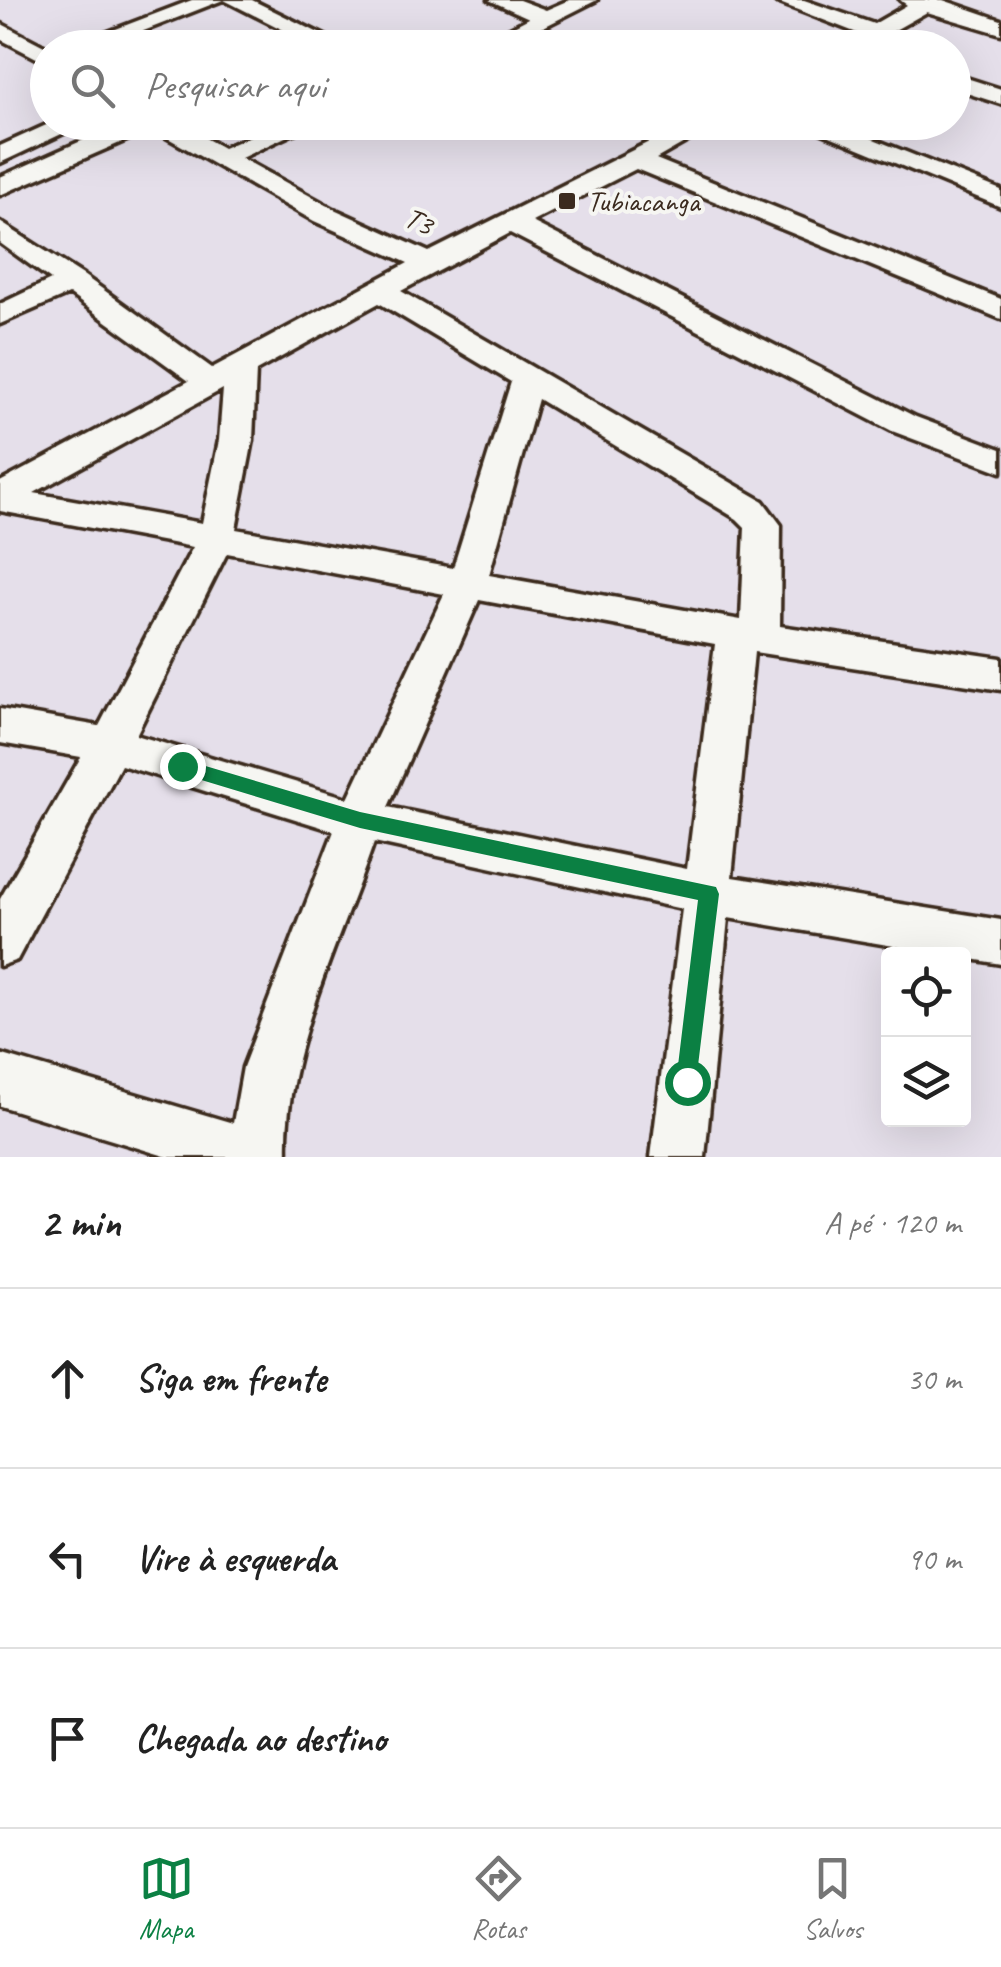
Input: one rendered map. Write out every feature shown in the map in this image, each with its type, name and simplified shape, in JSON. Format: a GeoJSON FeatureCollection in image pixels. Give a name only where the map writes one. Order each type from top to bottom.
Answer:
{"type":"FeatureCollection","features":[{"type":"Feature","properties":{"kind":"street"},"geometry":{"type":"LineString","coordinates":[[128,30],[212,0]]}},
{"type":"Feature","properties":{"kind":"street"},"geometry":{"type":"LineString","coordinates":[[236,0],[300,30]]}},
{"type":"Feature","properties":{"kind":"street"},"geometry":{"type":"LineString","coordinates":[[500,0],[548,18]]}},
{"type":"Feature","properties":{"kind":"street"},"geometry":{"type":"LineString","coordinates":[[522,30],[586,0]]}},
{"type":"Feature","properties":{"kind":"street"},"geometry":{"type":"LineString","coordinates":[[783,0],[874,30],[922,2],[1001,27]]}},
{"type":"Feature","properties":{"kind":"street"},"geometry":{"type":"LineString","coordinates":[[0,30],[30,47]]}},
{"type":"Feature","properties":{"kind":"street"},"geometry":{"type":"LineString","coordinates":[[971,87],[1001,97]]}},
{"type":"Feature","properties":{"kind":"street"},"geometry":{"type":"LineString","coordinates":[[0,155],[34,140]]}},
{"type":"Feature","properties":{"kind":"street"},"geometry":{"type":"LineString","coordinates":[[0,186],[105,140]]}},
{"type":"Feature","properties":{"kind":"street","name":"T3"},"geometry":{"type":"LineString","coordinates":[[189,140],[324,215],[430,263],[674,140]]}},
{"type":"Feature","properties":{"kind":"street"},"geometry":{"type":"LineString","coordinates":[[220,158],[262,140]]}},
{"type":"Feature","properties":{"kind":"street"},"geometry":{"type":"LineString","coordinates":[[853,140],[1001,199]]}},
{"type":"Feature","properties":{"kind":"street"},"geometry":{"type":"LineString","coordinates":[[636,160],[1001,310]]}},
{"type":"Feature","properties":{"kind":"street"},"geometry":{"type":"LineString","coordinates":[[510,222],[904,424],[1001,462]]}},
{"type":"Feature","properties":{"kind":"street"},"geometry":{"type":"LineString","coordinates":[[0,230],[73,281],[225,372],[236,440],[217,536],[110,745],[0,944]]}},
{"type":"Feature","properties":{"kind":"street"},"geometry":{"type":"LineString","coordinates":[[0,498],[430,263]]}},
{"type":"Feature","properties":{"kind":"street"},"geometry":{"type":"LineString","coordinates":[[0,315],[73,281]]}},
{"type":"Feature","properties":{"kind":"street"},"geometry":{"type":"LineString","coordinates":[[383,292],[527,381],[729,497],[763,525],[709,894],[678,1157]]}},
{"type":"Feature","properties":{"kind":"street"},"geometry":{"type":"LineString","coordinates":[[0,1080],[259,1157],[259,1113],[269,1067],[360,820],[467,585],[527,381]]}},
{"type":"Feature","properties":{"kind":"street"},"geometry":{"type":"LineString","coordinates":[[0,498],[748,636],[1001,674]]}},
{"type":"Feature","properties":{"kind":"street"},"geometry":{"type":"LineString","coordinates":[[0,726],[110,745],[360,820],[709,894],[1001,942]]}},
{"type":"Feature","properties":{"kind":"place","name":"Tubiacanga"},"geometry":{"type":"Point","coordinates":[567,201]}},
{"type":"Feature","properties":{"kind":"route"},"geometry":{"type":"LineString","coordinates":[[182,766],[360,820],[709,894],[687,1082]]}}]}
